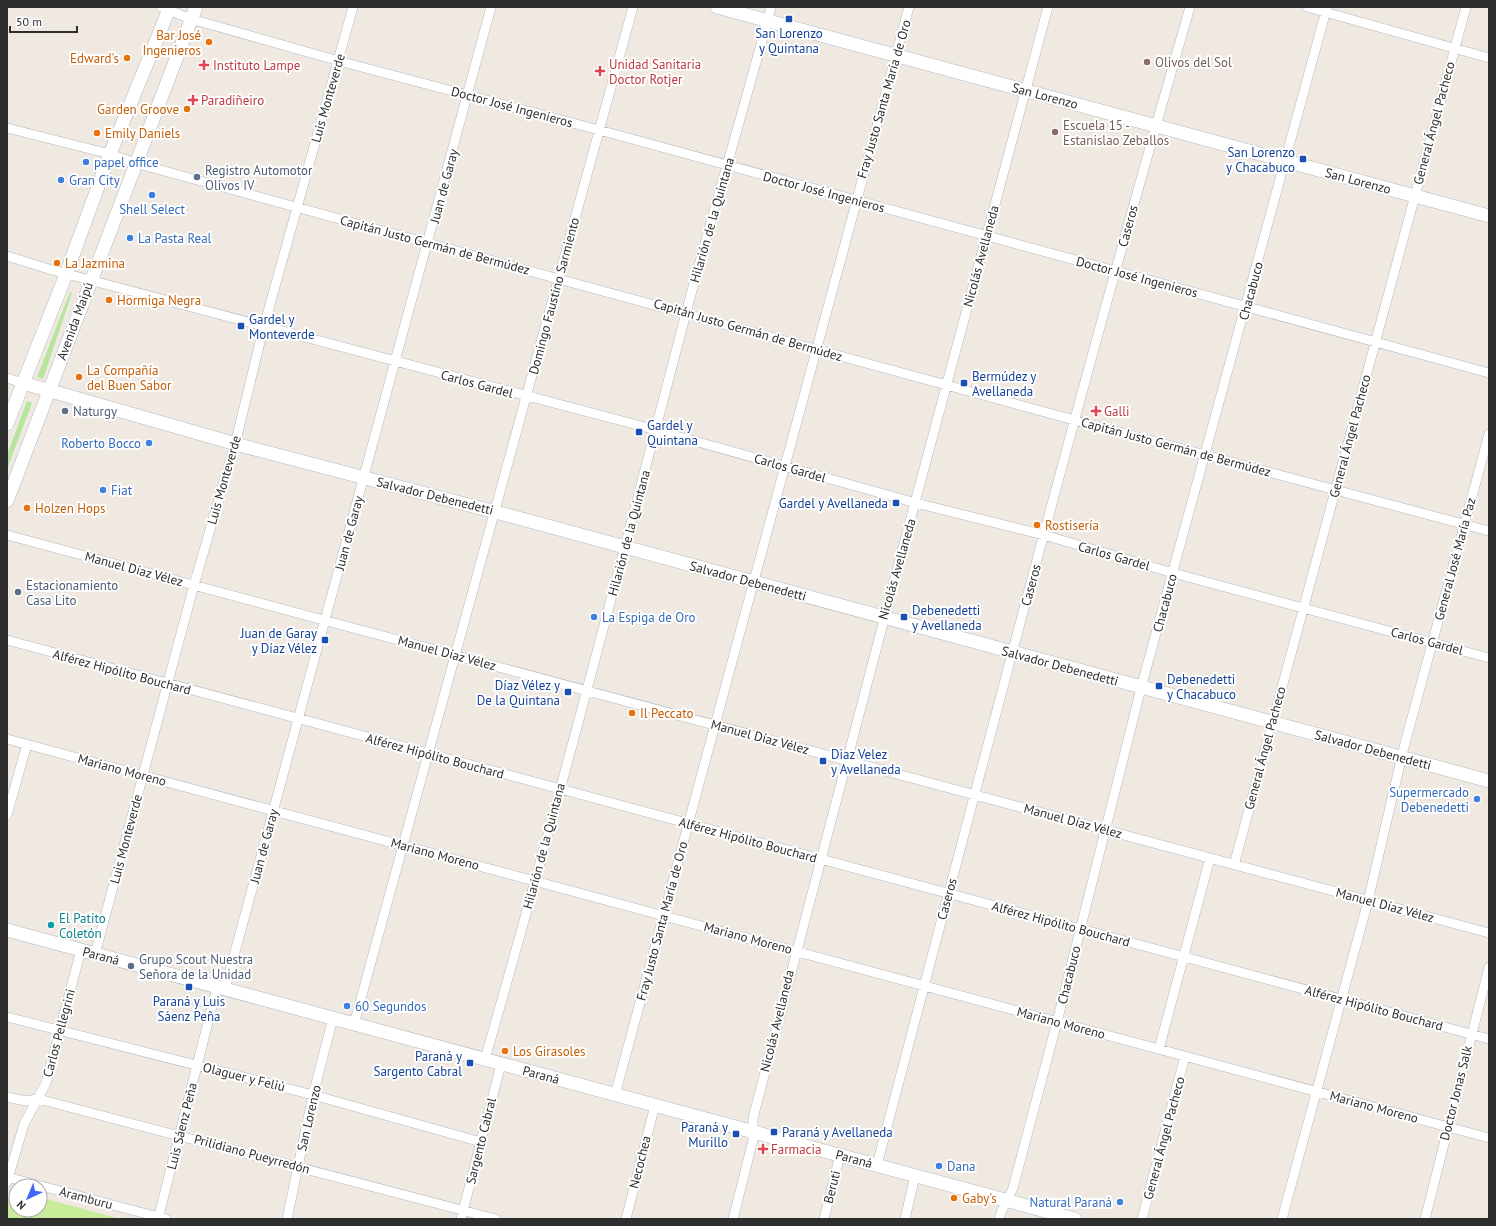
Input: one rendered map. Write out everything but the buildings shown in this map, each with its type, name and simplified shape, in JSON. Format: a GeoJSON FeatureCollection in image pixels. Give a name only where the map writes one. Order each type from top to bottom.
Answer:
{"type":"FeatureCollection","features":[{"type":"Feature","properties":{"kind":"street","name":"Avenida Maipú"},"geometry":{"type":"LineString","coordinates":[[7,501],[90,280],[196,7]]}},
{"type":"Feature","properties":{"kind":"street","name":"Luis Monteverde"},"geometry":{"type":"LineString","coordinates":[[95,954],[194,585],[235,444],[264,326],[353,7]]}},
{"type":"Feature","properties":{"kind":"street","name":"Juan de Garay"},"geometry":{"type":"LineString","coordinates":[[221,988],[274,811],[491,7]]}},
{"type":"Feature","properties":{"kind":"street","name":"Domingo Faustino Sarmiento"},"geometry":{"type":"LineString","coordinates":[[354,1024],[632,7]]}},
{"type":"Feature","properties":{"kind":"street","name":"San Lorenzo"},"geometry":{"type":"LineString","coordinates":[[717,7],[1489,216]]}},
{"type":"Feature","properties":{"kind":"street","name":"Hilarión de la Quintana"},"geometry":{"type":"LineString","coordinates":[[485,1060],[560,790],[657,430],[686,312],[728,166],[771,7]]}},
{"type":"Feature","properties":{"kind":"street","name":"Fray Justo Santa María de Oro"},"geometry":{"type":"LineString","coordinates":[[615,1095],[753,582],[786,467],[856,200],[910,7]]}},
{"type":"Feature","properties":{"kind":"street","name":"Nicolás Avellaneda"},"geometry":{"type":"LineString","coordinates":[[732,1219],[753,1140],[752,1118],[795,951],[883,618],[916,503],[946,384],[1048,7]]}},
{"type":"Feature","properties":{"kind":"street","name":"Caseros"},"geometry":{"type":"LineString","coordinates":[[877,1166],[1075,420],[1190,7]]}},
{"type":"Feature","properties":{"kind":"street"},"geometry":{"type":"LineString","coordinates":[[1307,7],[1327,10],[1454,49],[1489,58]]}},
{"type":"Feature","properties":{"kind":"street","name":"General Ángel Pacheco"},"geometry":{"type":"LineString","coordinates":[[1234,864],[1466,7]]}},
{"type":"Feature","properties":{"kind":"street","name":"Avenida Maipú"},"geometry":{"type":"LineString","coordinates":[[7,424],[167,8]]}},
{"type":"Feature","properties":{"kind":"street","name":"Doctor José Ingenieros"},"geometry":{"type":"LineString","coordinates":[[167,8],[191,20],[339,61],[599,130],[1489,373]]}},
{"type":"Feature","properties":{"kind":"street","name":"Chacabuco"},"geometry":{"type":"LineString","coordinates":[[999,1219],[1002,1207],[1008,1201],[1013,1188],[1057,1022],[1141,688],[1327,10]]}},
{"type":"Feature","properties":{"kind":"street","name":"Capitán Justo Germán de Bermúdez"},"geometry":{"type":"LineString","coordinates":[[7,128],[110,154],[135,163],[428,244],[559,277],[1075,420],[1489,531]]}},
{"type":"Feature","properties":{"kind":"street","name":"Carlos Gardel"},"geometry":{"type":"LineString","coordinates":[[7,256],[90,280],[526,397],[657,430],[916,503],[1044,535],[1173,573],[1489,658]]}},
{"type":"Feature","properties":{"kind":"street","name":"Salvador Debenedetti"},"geometry":{"type":"LineString","coordinates":[[7,378],[235,444],[495,512],[1489,781]]}},
{"type":"Feature","properties":{"kind":"street","name":"General José María Paz"},"geometry":{"type":"LineString","coordinates":[[1282,1219],[1368,901],[1402,757],[1489,434]]}},
{"type":"Feature","properties":{"kind":"street","name":"Manuel Díaz Vélez"},"geometry":{"type":"LineString","coordinates":[[7,535],[1489,933]]}},
{"type":"Feature","properties":{"kind":"street","name":"Alférez Hipólito Bouchard"},"geometry":{"type":"LineString","coordinates":[[7,640],[1489,1039]]}},
{"type":"Feature","properties":{"kind":"street","name":"Mariano Moreno"},"geometry":{"type":"LineString","coordinates":[[7,739],[1489,1138]]}},
{"type":"Feature","properties":{"kind":"street"},"geometry":{"type":"LineString","coordinates":[[7,814],[28,744]]}},
{"type":"Feature","properties":{"kind":"street"},"geometry":{"type":"LineString","coordinates":[[1159,1049],[1210,858]]}},
{"type":"Feature","properties":{"kind":"street","name":"Paraná"},"geometry":{"type":"LineString","coordinates":[[7,930],[1075,1219]]}},
{"type":"Feature","properties":{"kind":"street","name":"Carlos Pellegrini"},"geometry":{"type":"LineString","coordinates":[[7,1178],[24,1124],[46,1083],[61,1031],[81,950]]}},
{"type":"Feature","properties":{"kind":"street","name":"Doctor Jonas Salk"},"geometry":{"type":"LineString","coordinates":[[1425,1219],[1489,967]]}},
{"type":"Feature","properties":{"kind":"street","name":"Luis Sáenz Peña"},"geometry":{"type":"LineString","coordinates":[[161,1218],[197,1065],[221,988]]}},
{"type":"Feature","properties":{"kind":"street","name":"Olaguer y Feliú"},"geometry":{"type":"LineString","coordinates":[[7,1017],[314,1095],[480,1142]]}},
{"type":"Feature","properties":{"kind":"street","name":"San Lorenzo"},"geometry":{"type":"LineString","coordinates":[[287,1219],[314,1095],[333,1018]]}},
{"type":"Feature","properties":{"kind":"street","name":"General Ángel Pacheco"},"geometry":{"type":"LineString","coordinates":[[1142,1219],[1186,1056]]}},
{"type":"Feature","properties":{"kind":"street","name":"Sargento Cabral"},"geometry":{"type":"LineString","coordinates":[[463,1215],[480,1142],[501,1064]]}},
{"type":"Feature","properties":{"kind":"street","name":"Prilidiano Pueyrredón"},"geometry":{"type":"LineString","coordinates":[[7,1097],[26,1101],[37,1099],[298,1166],[463,1215],[496,1219]]}},
{"type":"Feature","properties":{"kind":"street","name":"Necochea"},"geometry":{"type":"LineString","coordinates":[[626,1219],[655,1105]]}},
{"type":"Feature","properties":{"kind":"street","name":"Beruti"},"geometry":{"type":"LineString","coordinates":[[824,1219],[840,1155]]}},
{"type":"Feature","properties":{"kind":"street"},"geometry":{"type":"LineString","coordinates":[[905,1219],[915,1176]]}},
{"type":"Feature","properties":{"kind":"street","name":"Aramburu"},"geometry":{"type":"LineString","coordinates":[[7,1178],[161,1218]]}},
{"type":"Feature","properties":{"kind":"green space"},"geometry":{"type":"Polygon","coordinates":[[[70,292],[72,293],[43,379],[37,377],[70,292]]]}},
{"type":"Feature","properties":{"kind":"green space"},"geometry":{"type":"Polygon","coordinates":[[[27,401],[32,403],[7,469],[7,455],[27,401]]]}},
{"type":"Feature","properties":{"kind":"green space"},"geometry":{"type":"Polygon","coordinates":[[[48,1199],[120,1219],[7,1219],[8,1200],[8,1218],[48,1218],[48,1199]]]}},
{"type":"Feature","properties":{"kind":"place","name":"San Lorenzo y Quintana"},"geometry":{"type":"Point","coordinates":[789,19]}},
{"type":"Feature","properties":{"kind":"place","name":"Bar José Ingenieros"},"geometry":{"type":"Point","coordinates":[209,42]}},
{"type":"Feature","properties":{"kind":"place","name":"Edward's"},"geometry":{"type":"Point","coordinates":[127,58]}},
{"type":"Feature","properties":{"kind":"place","name":"Olivos del Sol"},"geometry":{"type":"Point","coordinates":[1147,62]}},
{"type":"Feature","properties":{"kind":"place","name":"Instituto Lampe"},"geometry":{"type":"Point","coordinates":[204,65]}},
{"type":"Feature","properties":{"kind":"place","name":"Unidad Sanitaria Doctor Rotjer"},"geometry":{"type":"Point","coordinates":[600,71]}},
{"type":"Feature","properties":{"kind":"place","name":"Paradiñeiro"},"geometry":{"type":"Point","coordinates":[193,100]}},
{"type":"Feature","properties":{"kind":"place","name":"Garden Groove"},"geometry":{"type":"Point","coordinates":[187,109]}},
{"type":"Feature","properties":{"kind":"place","name":"Escuela 15 - Estanislao Zeballos"},"geometry":{"type":"Point","coordinates":[1055,132]}},
{"type":"Feature","properties":{"kind":"place","name":"Emily Daniels"},"geometry":{"type":"Point","coordinates":[97,133]}},
{"type":"Feature","properties":{"kind":"place","name":"San Lorenzo y Chacabuco"},"geometry":{"type":"Point","coordinates":[1303,159]}},
{"type":"Feature","properties":{"kind":"place","name":"papel office"},"geometry":{"type":"Point","coordinates":[86,162]}},
{"type":"Feature","properties":{"kind":"place","name":"Registro Automotor Olivos IV"},"geometry":{"type":"Point","coordinates":[197,177]}},
{"type":"Feature","properties":{"kind":"place","name":"Gran City"},"geometry":{"type":"Point","coordinates":[61,180]}},
{"type":"Feature","properties":{"kind":"place","name":"Shell Select"},"geometry":{"type":"Point","coordinates":[152,195]}},
{"type":"Feature","properties":{"kind":"place","name":"La Pasta Real"},"geometry":{"type":"Point","coordinates":[130,238]}},
{"type":"Feature","properties":{"kind":"place","name":"La Jazmina"},"geometry":{"type":"Point","coordinates":[57,263]}},
{"type":"Feature","properties":{"kind":"place","name":"Hormiga Negra"},"geometry":{"type":"Point","coordinates":[109,300]}},
{"type":"Feature","properties":{"kind":"place","name":"Gardel y Monteverde"},"geometry":{"type":"Point","coordinates":[241,326]}},
{"type":"Feature","properties":{"kind":"place","name":"La Compañía del Buen Sabor"},"geometry":{"type":"Point","coordinates":[79,377]}},
{"type":"Feature","properties":{"kind":"place","name":"Bermúdez y Avellaneda"},"geometry":{"type":"Point","coordinates":[964,383]}},
{"type":"Feature","properties":{"kind":"place","name":"Naturgy"},"geometry":{"type":"Point","coordinates":[65,411]}},
{"type":"Feature","properties":{"kind":"place","name":"Galli"},"geometry":{"type":"Point","coordinates":[1096,411]}},
{"type":"Feature","properties":{"kind":"place","name":"Gardel y Quintana"},"geometry":{"type":"Point","coordinates":[639,432]}},
{"type":"Feature","properties":{"kind":"place","name":"Roberto Bocco"},"geometry":{"type":"Point","coordinates":[149,443]}},
{"type":"Feature","properties":{"kind":"place","name":"Fiat"},"geometry":{"type":"Point","coordinates":[103,490]}},
{"type":"Feature","properties":{"kind":"place","name":"Gardel y Avellaneda"},"geometry":{"type":"Point","coordinates":[896,503]}},
{"type":"Feature","properties":{"kind":"place","name":"Holzen Hops"},"geometry":{"type":"Point","coordinates":[27,508]}},
{"type":"Feature","properties":{"kind":"place","name":"Rostisería"},"geometry":{"type":"Point","coordinates":[1037,525]}},
{"type":"Feature","properties":{"kind":"place","name":"Estacionamiento Casa Lito"},"geometry":{"type":"Point","coordinates":[18,592]}},
{"type":"Feature","properties":{"kind":"place","name":"La Espiga de Oro"},"geometry":{"type":"Point","coordinates":[594,617]}},
{"type":"Feature","properties":{"kind":"place","name":"Debenedetti y Avellaneda"},"geometry":{"type":"Point","coordinates":[904,617]}},
{"type":"Feature","properties":{"kind":"place","name":"Juan de Garay y Díaz Vélez"},"geometry":{"type":"Point","coordinates":[325,640]}},
{"type":"Feature","properties":{"kind":"place","name":"Debenedetti y Chacabuco"},"geometry":{"type":"Point","coordinates":[1159,686]}},
{"type":"Feature","properties":{"kind":"place","name":"Díaz Vélez y De la Quintana"},"geometry":{"type":"Point","coordinates":[568,692]}},
{"type":"Feature","properties":{"kind":"place","name":"Il Peccato"},"geometry":{"type":"Point","coordinates":[632,713]}},
{"type":"Feature","properties":{"kind":"place","name":"Diaz Velez y Avellaneda"},"geometry":{"type":"Point","coordinates":[823,761]}},
{"type":"Feature","properties":{"kind":"place","name":"Supermercado Debenedetti"},"geometry":{"type":"Point","coordinates":[1477,799]}},
{"type":"Feature","properties":{"kind":"place","name":"El Patito Coletón"},"geometry":{"type":"Point","coordinates":[51,925]}},
{"type":"Feature","properties":{"kind":"place","name":"Grupo Scout Nuestra Señora de la Unidad"},"geometry":{"type":"Point","coordinates":[131,966]}},
{"type":"Feature","properties":{"kind":"place","name":"Paraná y Luis Sáenz Peña"},"geometry":{"type":"Point","coordinates":[189,987]}},
{"type":"Feature","properties":{"kind":"place","name":"60 Segundos"},"geometry":{"type":"Point","coordinates":[347,1006]}},
{"type":"Feature","properties":{"kind":"place","name":"Los Girasoles"},"geometry":{"type":"Point","coordinates":[505,1051]}},
{"type":"Feature","properties":{"kind":"place","name":"Paraná y Sargento Cabral"},"geometry":{"type":"Point","coordinates":[470,1063]}},
{"type":"Feature","properties":{"kind":"place","name":"Paraná y Avellaneda"},"geometry":{"type":"Point","coordinates":[774,1132]}},
{"type":"Feature","properties":{"kind":"place","name":"Paraná y Murillo"},"geometry":{"type":"Point","coordinates":[736,1134]}},
{"type":"Feature","properties":{"kind":"place","name":"Farmacia"},"geometry":{"type":"Point","coordinates":[763,1149]}},
{"type":"Feature","properties":{"kind":"place","name":"Dana"},"geometry":{"type":"Point","coordinates":[939,1166]}},
{"type":"Feature","properties":{"kind":"place","name":"Gaby's"},"geometry":{"type":"Point","coordinates":[954,1198]}},
{"type":"Feature","properties":{"kind":"place","name":"Natural Paraná"},"geometry":{"type":"Point","coordinates":[1120,1202]}}]}
